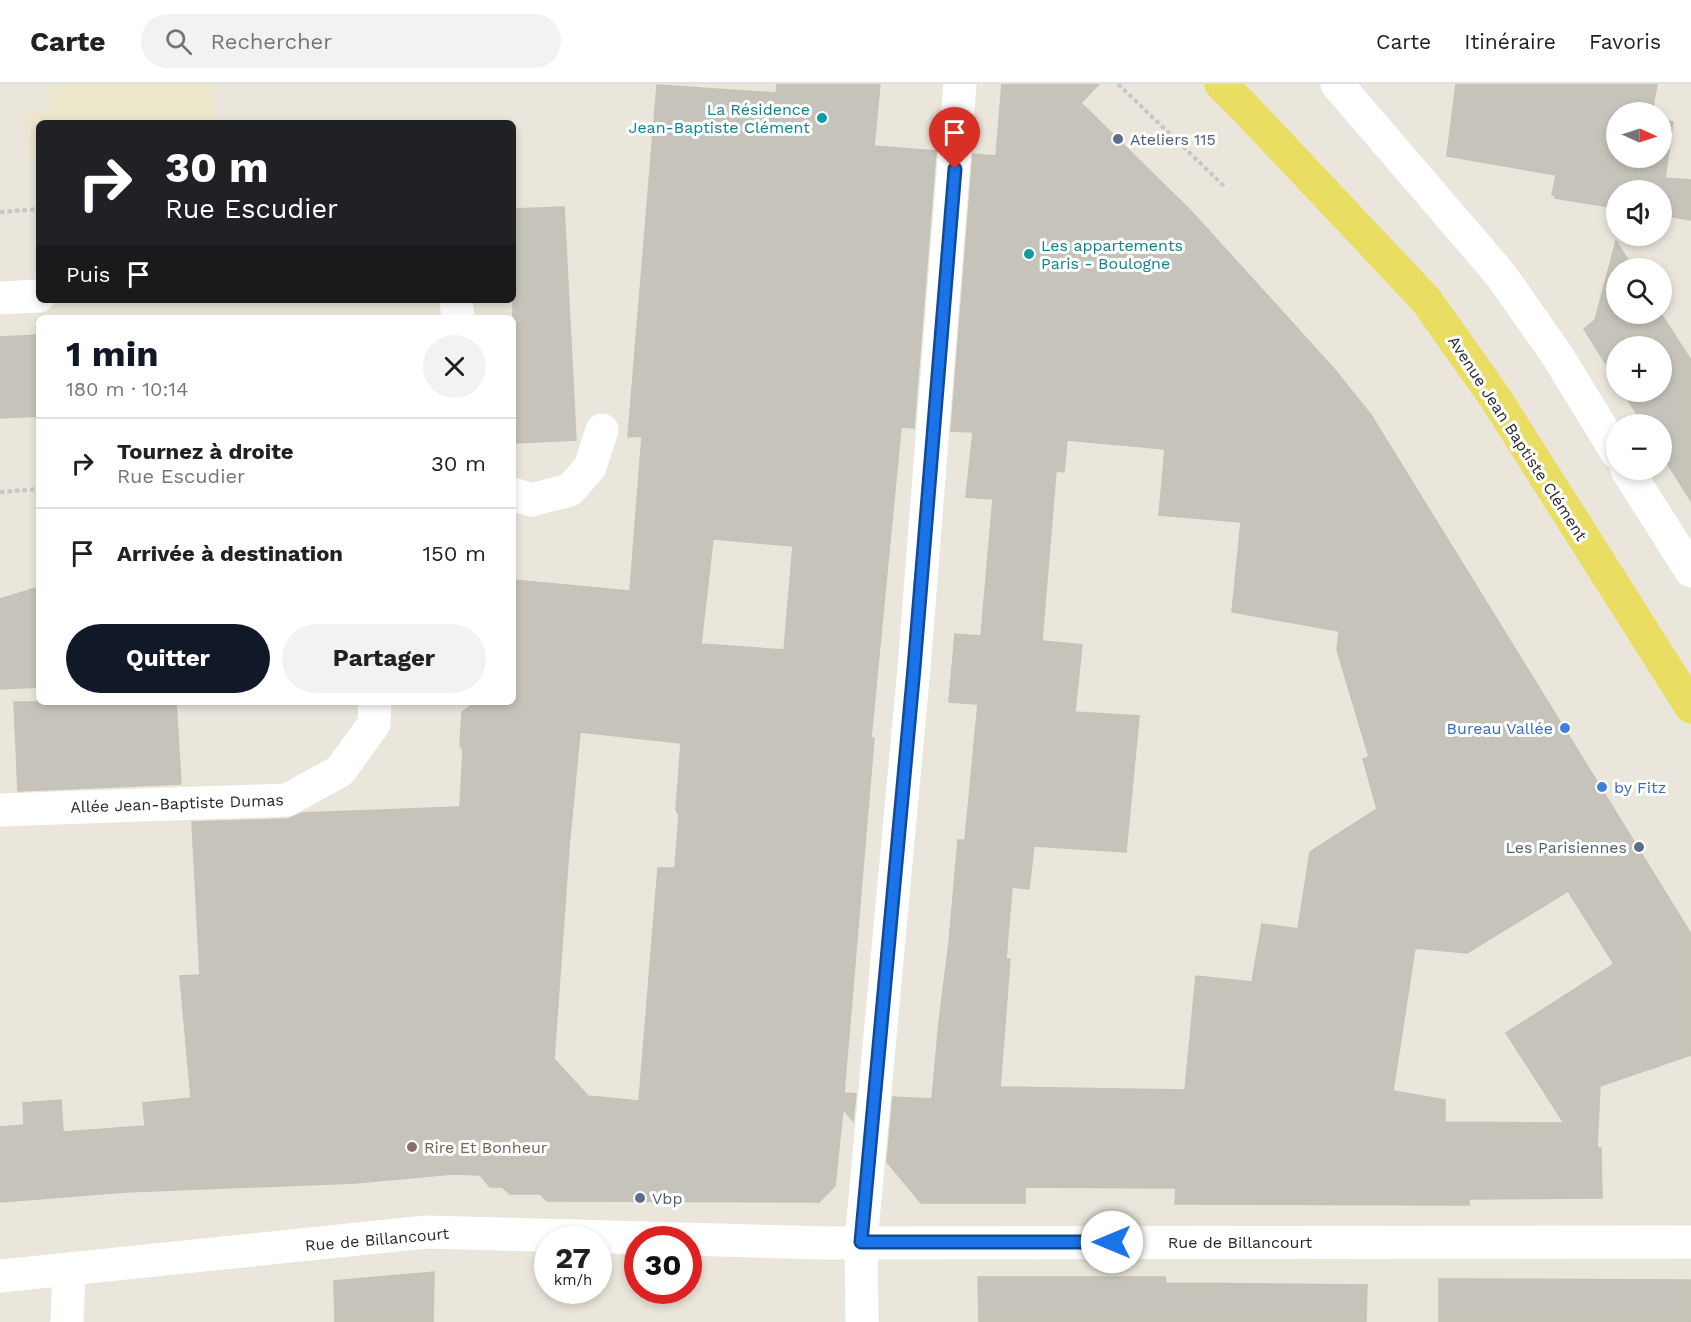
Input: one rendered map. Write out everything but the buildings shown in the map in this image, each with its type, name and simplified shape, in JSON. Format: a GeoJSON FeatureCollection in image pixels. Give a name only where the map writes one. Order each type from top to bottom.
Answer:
{"type":"FeatureCollection","features":[{"type":"Feature","properties":{"kind":"main road","name":"Avenue Jean Baptiste Clément"},"geometry":{"type":"LineString","coordinates":[[1221,84],[1426,300],[1496,399],[1691,707]]}},
{"type":"Feature","properties":{"kind":"street"},"geometry":{"type":"LineString","coordinates":[[862,1322],[861,1242],[914,668],[960,84]]}},
{"type":"Feature","properties":{"kind":"street"},"geometry":{"type":"LineString","coordinates":[[1337,84],[1500,274],[1557,355],[1606,435]]}},
{"type":"Feature","properties":{"kind":"street"},"geometry":{"type":"LineString","coordinates":[[0,298],[36,296]]}},
{"type":"Feature","properties":{"kind":"street"},"geometry":{"type":"LineString","coordinates":[[516,495],[531,500],[570,490],[590,467],[602,430]]}},
{"type":"Feature","properties":{"kind":"street"},"geometry":{"type":"LineString","coordinates":[[1633,480],[1691,571]]}},
{"type":"Feature","properties":{"kind":"street","name":"Allée Jean-Baptiste Dumas"},"geometry":{"type":"LineString","coordinates":[[0,810],[287,800],[340,771],[374,724],[375,705]]}},
{"type":"Feature","properties":{"kind":"street","name":"Rue de Billancourt"},"geometry":{"type":"LineString","coordinates":[[0,1276],[426,1232],[826,1243],[1691,1242]]}},
{"type":"Feature","properties":{"kind":"street"},"geometry":{"type":"LineString","coordinates":[[67,1322],[69,1270]]}},
{"type":"Feature","properties":{"kind":"path"},"geometry":{"type":"LineString","coordinates":[[1118,84],[1226,188]]}},
{"type":"Feature","properties":{"kind":"path"},"geometry":{"type":"LineString","coordinates":[[0,212],[36,209]]}},
{"type":"Feature","properties":{"kind":"path"},"geometry":{"type":"LineString","coordinates":[[0,492],[36,489]]}},
{"type":"Feature","properties":{"kind":"shaded area"},"geometry":{"type":"Polygon","coordinates":[[[49,84],[213,84],[215,120],[36,120],[36,157],[28,158],[25,114],[51,112],[49,84]]]}},
{"type":"Feature","properties":{"kind":"place","name":"La Résidence Jean-Baptiste Clément"},"geometry":{"type":"Point","coordinates":[822,118]}},
{"type":"Feature","properties":{"kind":"place","name":"Ateliers 115"},"geometry":{"type":"Point","coordinates":[1118,139]}},
{"type":"Feature","properties":{"kind":"place","name":"Les appartements Paris - Boulogne"},"geometry":{"type":"Point","coordinates":[1029,254]}},
{"type":"Feature","properties":{"kind":"place","name":"Bureau Vallée"},"geometry":{"type":"Point","coordinates":[1565,728]}},
{"type":"Feature","properties":{"kind":"place","name":"by Fitz"},"geometry":{"type":"Point","coordinates":[1602,787]}},
{"type":"Feature","properties":{"kind":"place","name":"Les Parisiennes"},"geometry":{"type":"Point","coordinates":[1639,847]}},
{"type":"Feature","properties":{"kind":"place","name":"Rire Et Bonheur"},"geometry":{"type":"Point","coordinates":[412,1147]}},
{"type":"Feature","properties":{"kind":"place","name":"Vbp"},"geometry":{"type":"Point","coordinates":[640,1198]}},
{"type":"Feature","properties":{"kind":"route"},"geometry":{"type":"LineString","coordinates":[[955,169],[914,668],[861,1242],[1112,1242]]}}]}
